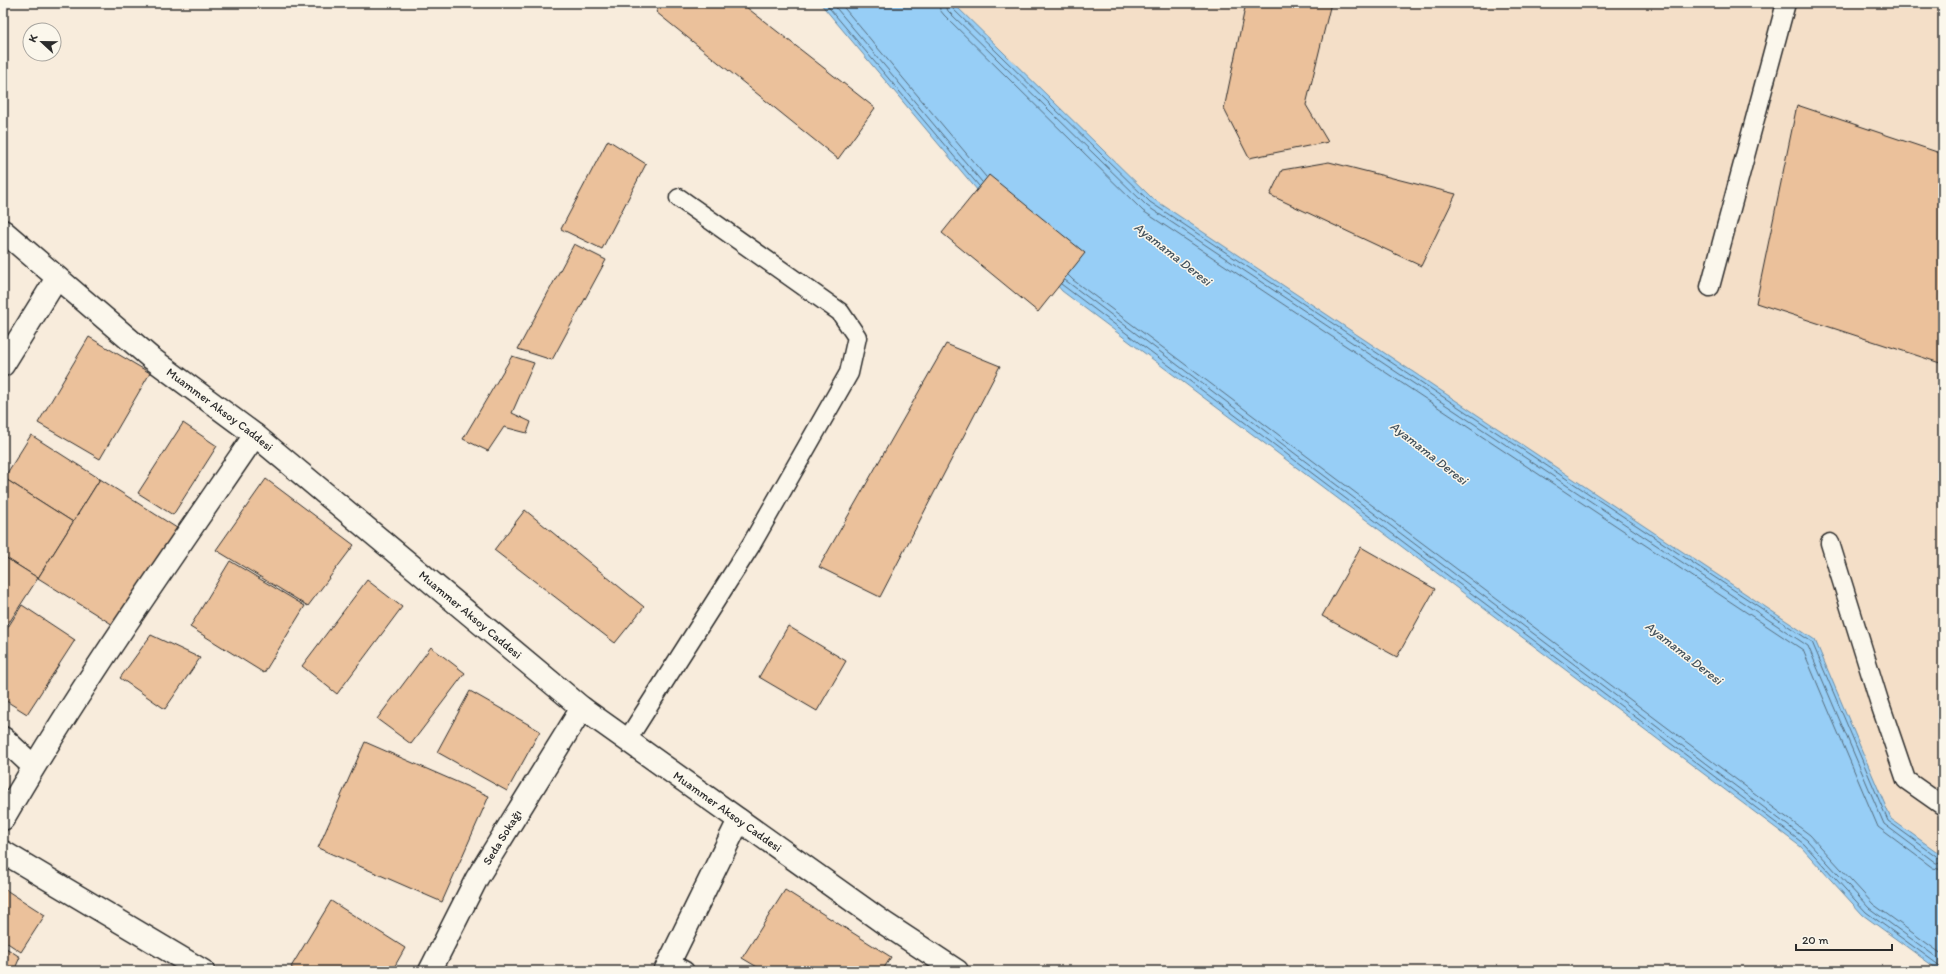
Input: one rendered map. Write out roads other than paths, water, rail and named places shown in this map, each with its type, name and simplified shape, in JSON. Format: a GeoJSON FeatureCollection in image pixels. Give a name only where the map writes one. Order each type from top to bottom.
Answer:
{"type":"FeatureCollection","features":[{"type":"Feature","properties":{"kind":"street","name":"Muammer Aksoy Caddesi"},"geometry":{"type":"LineString","coordinates":[[3,231],[151,358],[255,435],[582,708],[884,922],[957,971]]}},
{"type":"Feature","properties":{"kind":"street"},"geometry":{"type":"LineString","coordinates":[[3,365],[57,278]]}},
{"type":"Feature","properties":{"kind":"street"},"geometry":{"type":"LineString","coordinates":[[3,819],[34,766],[91,678],[255,435]]}},
{"type":"Feature","properties":{"kind":"street","name":"Seda Sokağı"},"geometry":{"type":"LineString","coordinates":[[430,971],[476,878],[582,708]]}},
{"type":"Feature","properties":{"kind":"street"},"geometry":{"type":"LineString","coordinates":[[3,738],[34,766]]}},
{"type":"Feature","properties":{"kind":"street"},"geometry":{"type":"LineString","coordinates":[[673,968],[739,820]]}},
{"type":"Feature","properties":{"kind":"street"},"geometry":{"type":"LineString","coordinates":[[3,852],[203,971]]}},
{"type":"Feature","properties":{"kind":"lane"},"geometry":{"type":"LineString","coordinates":[[1710,287],[1786,3]]}},
{"type":"Feature","properties":{"kind":"lane"},"geometry":{"type":"LineString","coordinates":[[627,740],[751,545],[849,374],[856,337],[840,312],[679,198]]}},
{"type":"Feature","properties":{"kind":"lane"},"geometry":{"type":"LineString","coordinates":[[1830,543],[1879,701],[1906,780],[1943,806]]}},
{"type":"Feature","properties":{"kind":"water","name":"Ayamama Deresi"},"geometry":{"type":"Polygon","coordinates":[[[820,3],[953,3],[1152,198],[1815,640],[1891,819],[1943,856],[1943,971],[1940,971],[1863,915],[1801,847],[1062,291],[820,3]]]}}]}
